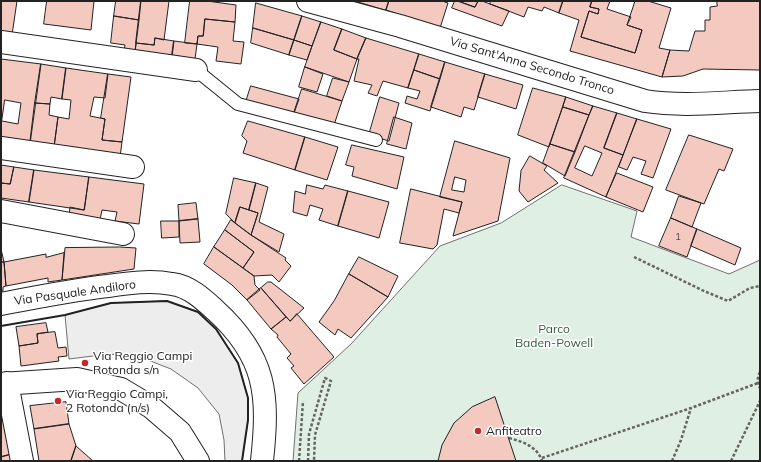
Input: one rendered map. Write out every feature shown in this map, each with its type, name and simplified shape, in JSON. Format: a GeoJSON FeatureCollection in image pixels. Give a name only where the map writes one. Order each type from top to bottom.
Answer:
{"type":"FeatureCollection","features":[{"type":"Feature","properties":{"kind":"street","name":"Via Sant'Anna Secondo Tronco"},"geometry":{"type":"LineString","coordinates":[[308,1],[407,29],[645,101],[673,104],[760,101]]}},
{"type":"Feature","properties":{"kind":"street"},"geometry":{"type":"LineString","coordinates":[[1,42],[196,70]]}},
{"type":"Feature","properties":{"kind":"street"},"geometry":{"type":"LineString","coordinates":[[1,148],[133,167]]}},
{"type":"Feature","properties":{"kind":"street"},"geometry":{"type":"LineString","coordinates":[[1,211],[124,234]]}},
{"type":"Feature","properties":{"kind":"street","name":"Via Pasquale Andiloro"},"geometry":{"type":"LineString","coordinates":[[1,304],[73,290],[133,283],[173,284],[189,289],[207,303],[233,329],[249,351],[258,369],[264,390],[265,411],[262,461]]}},
{"type":"Feature","properties":{"kind":"street"},"geometry":{"type":"LineString","coordinates":[[22,461],[4,384],[76,379],[121,389],[151,407],[180,432],[198,461]]}},
{"type":"Feature","properties":{"kind":"lane"},"geometry":{"type":"LineString","coordinates":[[196,70],[238,104],[376,140]]}},
{"type":"Feature","properties":{"kind":"path"},"geometry":{"type":"LineString","coordinates":[[634,257],[728,301],[750,288],[760,286]]}},
{"type":"Feature","properties":{"kind":"path"},"geometry":{"type":"LineString","coordinates":[[760,372],[758,378],[760,388]]}},
{"type":"Feature","properties":{"kind":"path"},"geometry":{"type":"LineString","coordinates":[[308,461],[309,434],[325,378],[332,381],[315,435],[314,461]]}},
{"type":"Feature","properties":{"kind":"path"},"geometry":{"type":"LineString","coordinates":[[509,438],[524,442],[536,449],[542,460],[758,383]]}},
{"type":"Feature","properties":{"kind":"path"},"geometry":{"type":"LineString","coordinates":[[299,461],[303,401]]}},
{"type":"Feature","properties":{"kind":"path"},"geometry":{"type":"LineString","coordinates":[[731,461],[760,401]]}},
{"type":"Feature","properties":{"kind":"path"},"geometry":{"type":"LineString","coordinates":[[672,461],[681,440],[691,408]]}},
{"type":"Feature","properties":{"kind":"green space","name":"Parco Baden-Powell"},"geometry":{"type":"Polygon","coordinates":[[[562,185],[637,211],[631,237],[729,274],[760,260],[760,461],[293,461],[298,393],[351,344],[440,246],[501,223],[562,185]]]}},
{"type":"Feature","properties":{"kind":"shaded area"},"geometry":{"type":"Polygon","coordinates":[[[167,301],[198,312],[216,329],[238,363],[248,398],[248,420],[242,461],[225,461],[224,440],[219,414],[198,388],[171,369],[140,357],[109,354],[69,359],[65,315],[111,303],[167,301]]]}},
{"type":"Feature","properties":{"kind":"building"},"geometry":{"type":"Polygon","coordinates":[[[1,1],[17,1],[12,35],[1,34],[1,1]]]}},
{"type":"Feature","properties":{"kind":"building"},"geometry":{"type":"Polygon","coordinates":[[[47,1],[94,1],[91,30],[44,24],[47,1]]]}},
{"type":"Feature","properties":{"kind":"building"},"geometry":{"type":"Polygon","coordinates":[[[116,1],[141,1],[139,20],[114,16],[116,1]]]}},
{"type":"Feature","properties":{"kind":"building"},"geometry":{"type":"Polygon","coordinates":[[[141,1],[169,1],[164,40],[155,38],[154,45],[136,43],[141,1]]]}},
{"type":"Feature","properties":{"kind":"building"},"geometry":{"type":"Polygon","coordinates":[[[190,1],[207,1],[236,5],[235,22],[205,19],[203,36],[198,36],[197,44],[185,43],[190,1]]]}},
{"type":"Feature","properties":{"kind":"building"},"geometry":{"type":"Polygon","coordinates":[[[355,1],[389,1],[386,10],[355,1]]]}},
{"type":"Feature","properties":{"kind":"building"},"geometry":{"type":"Polygon","coordinates":[[[389,1],[442,1],[448,3],[440,28],[386,10],[389,1]]]}},
{"type":"Feature","properties":{"kind":"building"},"geometry":{"type":"Polygon","coordinates":[[[455,1],[475,7],[478,1],[482,1],[509,11],[502,26],[452,8],[455,1]]]}},
{"type":"Feature","properties":{"kind":"building"},"geometry":{"type":"Polygon","coordinates":[[[458,1],[478,1],[475,7],[458,1]]]}},
{"type":"Feature","properties":{"kind":"building"},"geometry":{"type":"Polygon","coordinates":[[[491,1],[563,1],[559,13],[544,7],[542,11],[528,7],[524,17],[490,4],[491,1]]]}},
{"type":"Feature","properties":{"kind":"building"},"geometry":{"type":"Polygon","coordinates":[[[563,1],[592,1],[590,7],[599,9],[598,14],[589,11],[581,37],[635,53],[642,30],[627,25],[635,1],[648,1],[671,8],[659,48],[670,50],[662,77],[570,51],[579,20],[559,13],[563,1]]]}},
{"type":"Feature","properties":{"kind":"building"},"geometry":{"type":"Polygon","coordinates":[[[592,1],[610,1],[607,9],[631,17],[627,25],[642,30],[635,53],[581,37],[589,11],[598,14],[599,9],[590,7],[592,1]]]}},
{"type":"Feature","properties":{"kind":"building"},"geometry":{"type":"Polygon","coordinates":[[[717,1],[760,1],[760,70],[703,69],[683,76],[662,77],[670,50],[689,51],[695,31],[705,31],[705,20],[710,20],[710,7],[717,6],[717,1]]]}},
{"type":"Feature","properties":{"kind":"building"},"geometry":{"type":"Polygon","coordinates":[[[256,3],[302,16],[294,40],[253,28],[256,3]]]}},
{"type":"Feature","properties":{"kind":"building"},"geometry":{"type":"Polygon","coordinates":[[[114,16],[139,20],[135,52],[124,51],[125,45],[111,43],[114,16]]]}},
{"type":"Feature","properties":{"kind":"building"},"geometry":{"type":"Polygon","coordinates":[[[302,16],[321,22],[312,46],[294,40],[302,16]]]}},
{"type":"Feature","properties":{"kind":"building"},"geometry":{"type":"Polygon","coordinates":[[[205,19],[235,22],[233,41],[244,42],[241,64],[216,61],[218,47],[197,44],[198,36],[203,36],[205,19]]]}},
{"type":"Feature","properties":{"kind":"building"},"geometry":{"type":"Polygon","coordinates":[[[321,22],[342,29],[334,50],[357,59],[349,82],[305,67],[321,22]]]}},
{"type":"Feature","properties":{"kind":"building"},"geometry":{"type":"Polygon","coordinates":[[[253,28],[294,40],[289,55],[251,43],[253,28]]]}},
{"type":"Feature","properties":{"kind":"building"},"geometry":{"type":"Polygon","coordinates":[[[342,29],[366,38],[357,59],[334,50],[342,29]]]}},
{"type":"Feature","properties":{"kind":"building"},"geometry":{"type":"Polygon","coordinates":[[[155,38],[174,41],[172,57],[135,52],[136,43],[154,45],[155,38]]]}},
{"type":"Feature","properties":{"kind":"building"},"geometry":{"type":"Polygon","coordinates":[[[366,38],[419,54],[408,88],[383,81],[377,96],[368,93],[372,85],[354,81],[359,59],[357,59],[366,38]]]}},
{"type":"Feature","properties":{"kind":"building"},"geometry":{"type":"Polygon","coordinates":[[[294,40],[312,46],[307,60],[289,55],[294,40]]]}},
{"type":"Feature","properties":{"kind":"building"},"geometry":{"type":"Polygon","coordinates":[[[174,41],[197,44],[195,59],[172,55],[174,41]]]}},
{"type":"Feature","properties":{"kind":"building"},"geometry":{"type":"Polygon","coordinates":[[[419,54],[445,62],[440,79],[414,70],[419,54]]]}},
{"type":"Feature","properties":{"kind":"building"},"geometry":{"type":"Polygon","coordinates":[[[1,59],[41,64],[30,144],[1,140],[1,59]],[[5,100],[2,121],[18,124],[21,103],[5,100]]]}},
{"type":"Feature","properties":{"kind":"building"},"geometry":{"type":"Polygon","coordinates":[[[445,62],[485,74],[474,110],[464,107],[461,117],[431,107],[445,62]]]}},
{"type":"Feature","properties":{"kind":"building"},"geometry":{"type":"Polygon","coordinates":[[[41,64],[66,68],[62,99],[51,97],[50,104],[35,103],[41,64]]]}},
{"type":"Feature","properties":{"kind":"building"},"geometry":{"type":"Polygon","coordinates":[[[305,67],[323,74],[317,92],[299,87],[305,67]]]}},
{"type":"Feature","properties":{"kind":"building"},"geometry":{"type":"Polygon","coordinates":[[[66,68],[108,74],[105,98],[94,97],[90,116],[105,119],[102,140],[122,142],[120,157],[54,147],[58,117],[69,119],[71,100],[62,99],[66,68]]]}},
{"type":"Feature","properties":{"kind":"building"},"geometry":{"type":"Polygon","coordinates":[[[414,70],[440,79],[430,111],[405,103],[407,96],[417,99],[420,91],[408,88],[414,70]]]}},
{"type":"Feature","properties":{"kind":"building"},"geometry":{"type":"Polygon","coordinates":[[[108,74],[131,77],[122,142],[102,140],[105,119],[101,118],[108,74]]]}},
{"type":"Feature","properties":{"kind":"building"},"geometry":{"type":"Polygon","coordinates":[[[485,74],[523,85],[516,109],[478,97],[485,74]]]}},
{"type":"Feature","properties":{"kind":"building"},"geometry":{"type":"Polygon","coordinates":[[[333,78],[349,82],[342,101],[327,96],[333,78]]]}},
{"type":"Feature","properties":{"kind":"building"},"geometry":{"type":"Polygon","coordinates":[[[251,86],[299,99],[293,116],[246,102],[251,86]]]}},
{"type":"Feature","properties":{"kind":"building"},"geometry":{"type":"Polygon","coordinates":[[[533,88],[566,97],[549,147],[518,135],[533,88]]]}},
{"type":"Feature","properties":{"kind":"building"},"geometry":{"type":"Polygon","coordinates":[[[302,89],[342,101],[333,128],[293,116],[302,89]]]}},
{"type":"Feature","properties":{"kind":"building"},"geometry":{"type":"Polygon","coordinates":[[[380,97],[399,103],[389,141],[369,135],[380,97]]]}},
{"type":"Feature","properties":{"kind":"building"},"geometry":{"type":"Polygon","coordinates":[[[566,97],[593,106],[589,115],[563,107],[566,97]]]}},
{"type":"Feature","properties":{"kind":"building"},"geometry":{"type":"Polygon","coordinates":[[[35,103],[50,104],[49,115],[58,117],[54,147],[30,144],[35,103]]]}},
{"type":"Feature","properties":{"kind":"building"},"geometry":{"type":"Polygon","coordinates":[[[593,106],[617,113],[604,148],[623,155],[606,197],[564,178],[593,106]],[[585,146],[575,168],[592,176],[602,153],[585,146]]]}},
{"type":"Feature","properties":{"kind":"building"},"geometry":{"type":"Polygon","coordinates":[[[563,107],[589,115],[575,152],[550,144],[563,107]]]}},
{"type":"Feature","properties":{"kind":"building"},"geometry":{"type":"Polygon","coordinates":[[[617,113],[637,119],[623,155],[604,148],[617,113]]]}},
{"type":"Feature","properties":{"kind":"building"},"geometry":{"type":"Polygon","coordinates":[[[394,117],[412,123],[406,149],[387,144],[394,117]]]}},
{"type":"Feature","properties":{"kind":"building"},"geometry":{"type":"Polygon","coordinates":[[[637,119],[671,129],[653,178],[641,174],[646,161],[633,157],[627,170],[619,167],[637,119]]]}},
{"type":"Feature","properties":{"kind":"building"},"geometry":{"type":"Polygon","coordinates":[[[248,121],[305,137],[295,170],[243,153],[247,141],[242,136],[248,121]]]}},
{"type":"Feature","properties":{"kind":"building"},"geometry":{"type":"Polygon","coordinates":[[[689,135],[733,149],[724,171],[719,169],[704,204],[666,190],[689,135]]]}},
{"type":"Feature","properties":{"kind":"building"},"geometry":{"type":"Polygon","coordinates":[[[305,137],[338,147],[327,180],[295,170],[305,137]]]}},
{"type":"Feature","properties":{"kind":"building"},"geometry":{"type":"Polygon","coordinates":[[[455,141],[510,158],[498,221],[453,236],[462,202],[440,197],[455,141]],[[455,177],[452,190],[464,192],[466,180],[455,177]]]}},
{"type":"Feature","properties":{"kind":"building"},"geometry":{"type":"Polygon","coordinates":[[[550,144],[575,152],[565,176],[543,163],[550,144]]]}},
{"type":"Feature","properties":{"kind":"building"},"geometry":{"type":"Polygon","coordinates":[[[352,145],[404,157],[397,189],[352,176],[354,167],[346,165],[352,145]]]}},
{"type":"Feature","properties":{"kind":"building"},"geometry":{"type":"Polygon","coordinates":[[[530,156],[547,166],[544,170],[558,183],[528,202],[519,191],[521,171],[530,156]]]}},
{"type":"Feature","properties":{"kind":"building"},"geometry":{"type":"Polygon","coordinates":[[[1,165],[14,167],[10,184],[1,183],[1,165]]]}},
{"type":"Feature","properties":{"kind":"building"},"geometry":{"type":"Polygon","coordinates":[[[14,167],[34,170],[29,202],[1,198],[1,183],[10,184],[14,167]]]}},
{"type":"Feature","properties":{"kind":"building"},"geometry":{"type":"Polygon","coordinates":[[[34,170],[89,177],[84,210],[29,202],[34,170]]]}},
{"type":"Feature","properties":{"kind":"building"},"geometry":{"type":"Polygon","coordinates":[[[617,173],[653,187],[643,212],[606,197],[617,173]]]}},
{"type":"Feature","properties":{"kind":"building"},"geometry":{"type":"Polygon","coordinates":[[[89,177],[144,184],[139,224],[115,221],[117,212],[102,210],[100,220],[69,216],[70,207],[84,210],[89,177]]]}},
{"type":"Feature","properties":{"kind":"building"},"geometry":{"type":"Polygon","coordinates":[[[234,178],[256,183],[249,210],[240,207],[235,223],[226,214],[234,178]]]}},
{"type":"Feature","properties":{"kind":"building"},"geometry":{"type":"Polygon","coordinates":[[[256,183],[268,187],[259,222],[284,234],[279,252],[251,235],[258,213],[249,210],[256,183]]]}},
{"type":"Feature","properties":{"kind":"building"},"geometry":{"type":"Polygon","coordinates":[[[307,185],[323,189],[325,185],[348,191],[338,226],[319,220],[323,209],[310,205],[307,216],[293,212],[295,191],[305,194],[307,185]]]}},
{"type":"Feature","properties":{"kind":"building"},"geometry":{"type":"Polygon","coordinates":[[[411,189],[462,202],[459,213],[444,209],[437,245],[433,249],[400,243],[411,189]]]}},
{"type":"Feature","properties":{"kind":"building"},"geometry":{"type":"Polygon","coordinates":[[[348,191],[389,202],[379,238],[338,226],[348,191]]]}},
{"type":"Feature","properties":{"kind":"building"},"geometry":{"type":"Polygon","coordinates":[[[679,196],[701,203],[692,227],[671,218],[679,196]]]}},
{"type":"Feature","properties":{"kind":"building"},"geometry":{"type":"Polygon","coordinates":[[[196,203],[198,219],[179,221],[178,205],[196,203]]]}},
{"type":"Feature","properties":{"kind":"building"},"geometry":{"type":"Polygon","coordinates":[[[240,207],[258,213],[251,235],[235,223],[240,207]]]}},
{"type":"Feature","properties":{"kind":"building"},"geometry":{"type":"Polygon","coordinates":[[[671,218],[697,229],[687,257],[659,246],[671,218]]]}},
{"type":"Feature","properties":{"kind":"building"},"geometry":{"type":"Polygon","coordinates":[[[198,219],[200,242],[180,243],[179,221],[198,219]]]}},
{"type":"Feature","properties":{"kind":"building"},"geometry":{"type":"Polygon","coordinates":[[[231,220],[286,258],[285,260],[291,266],[279,282],[272,275],[254,276],[243,268],[254,252],[225,230],[231,220]]]}},
{"type":"Feature","properties":{"kind":"building"},"geometry":{"type":"Polygon","coordinates":[[[161,221],[179,221],[179,237],[162,238],[161,221]]]}},
{"type":"Feature","properties":{"kind":"building"},"geometry":{"type":"Polygon","coordinates":[[[697,229],[741,248],[735,265],[691,246],[697,229]]]}},
{"type":"Feature","properties":{"kind":"building"},"geometry":{"type":"Polygon","coordinates":[[[225,230],[254,252],[243,268],[214,247],[225,230]]]}},
{"type":"Feature","properties":{"kind":"building"},"geometry":{"type":"Polygon","coordinates":[[[214,247],[254,276],[255,285],[260,290],[247,300],[232,285],[204,264],[214,247]]]}},
{"type":"Feature","properties":{"kind":"building"},"geometry":{"type":"Polygon","coordinates":[[[65,248],[136,248],[134,269],[62,280],[65,248]]]}},
{"type":"Feature","properties":{"kind":"building"},"geometry":{"type":"Polygon","coordinates":[[[1,249],[4,262],[1,262],[1,249]]]}},
{"type":"Feature","properties":{"kind":"building"},"geometry":{"type":"Polygon","coordinates":[[[64,253],[62,280],[48,282],[48,278],[6,286],[4,262],[46,254],[46,257],[64,253]]]}},
{"type":"Feature","properties":{"kind":"building"},"geometry":{"type":"Polygon","coordinates":[[[359,257],[398,276],[388,297],[349,274],[359,257]]]}},
{"type":"Feature","properties":{"kind":"building"},"geometry":{"type":"Polygon","coordinates":[[[1,262],[4,262],[6,286],[3,287],[3,291],[1,291],[1,262]]]}},
{"type":"Feature","properties":{"kind":"building"},"geometry":{"type":"Polygon","coordinates":[[[349,274],[388,297],[351,338],[338,329],[335,335],[319,322],[334,301],[349,274]]]}},
{"type":"Feature","properties":{"kind":"building"},"geometry":{"type":"Polygon","coordinates":[[[268,282],[271,282],[304,308],[290,321],[261,288],[268,282]]]}},
{"type":"Feature","properties":{"kind":"building"},"geometry":{"type":"Polygon","coordinates":[[[261,288],[286,317],[271,329],[247,300],[261,288]]]}},
{"type":"Feature","properties":{"kind":"building"},"geometry":{"type":"Polygon","coordinates":[[[297,314],[334,357],[304,384],[291,368],[294,366],[287,358],[291,354],[277,337],[278,335],[271,329],[286,317],[290,321],[297,314]]]}},
{"type":"Feature","properties":{"kind":"building"},"geometry":{"type":"Polygon","coordinates":[[[46,323],[48,332],[37,334],[38,343],[19,346],[16,327],[46,323]]]}},
{"type":"Feature","properties":{"kind":"building"},"geometry":{"type":"Polygon","coordinates":[[[55,332],[58,348],[66,347],[67,356],[58,357],[59,361],[21,366],[19,346],[38,343],[37,334],[55,332]]]}},
{"type":"Feature","properties":{"kind":"building","name":"Anfiteatro"},"geometry":{"type":"Polygon","coordinates":[[[495,397],[516,461],[438,461],[442,445],[454,423],[472,407],[495,397]]]}},
{"type":"Feature","properties":{"kind":"building"},"geometry":{"type":"Polygon","coordinates":[[[66,402],[69,424],[34,429],[30,406],[66,402]]]}},
{"type":"Feature","properties":{"kind":"building"},"geometry":{"type":"Polygon","coordinates":[[[10,412],[16,453],[1,457],[1,413],[10,412]]]}},
{"type":"Feature","properties":{"kind":"building"},"geometry":{"type":"Polygon","coordinates":[[[69,424],[76,446],[71,461],[39,461],[34,429],[69,424]]]}},
{"type":"Feature","properties":{"kind":"building"},"geometry":{"type":"Polygon","coordinates":[[[76,446],[93,461],[71,461],[76,446]]]}},
{"type":"Feature","properties":{"kind":"building"},"geometry":{"type":"Polygon","coordinates":[[[16,453],[17,461],[1,461],[1,457],[16,453]]]}},
{"type":"Feature","properties":{"kind":"wall"},"geometry":{"type":"LineString","coordinates":[[1,326],[65,315],[111,303],[167,301],[198,312],[216,329],[238,363],[248,398],[248,420],[242,461]]}},
{"type":"Feature","properties":{"kind":"place","name":"Via Reggio Campi Rotonda s/n"},"geometry":{"type":"Point","coordinates":[85,363]}},
{"type":"Feature","properties":{"kind":"place","name":"Via Reggio Campi, 2 Rotonda (n/s)"},"geometry":{"type":"Point","coordinates":[58,401]}},
{"type":"Feature","properties":{"kind":"place","name":"Anfiteatro"},"geometry":{"type":"Point","coordinates":[478,431]}}]}
